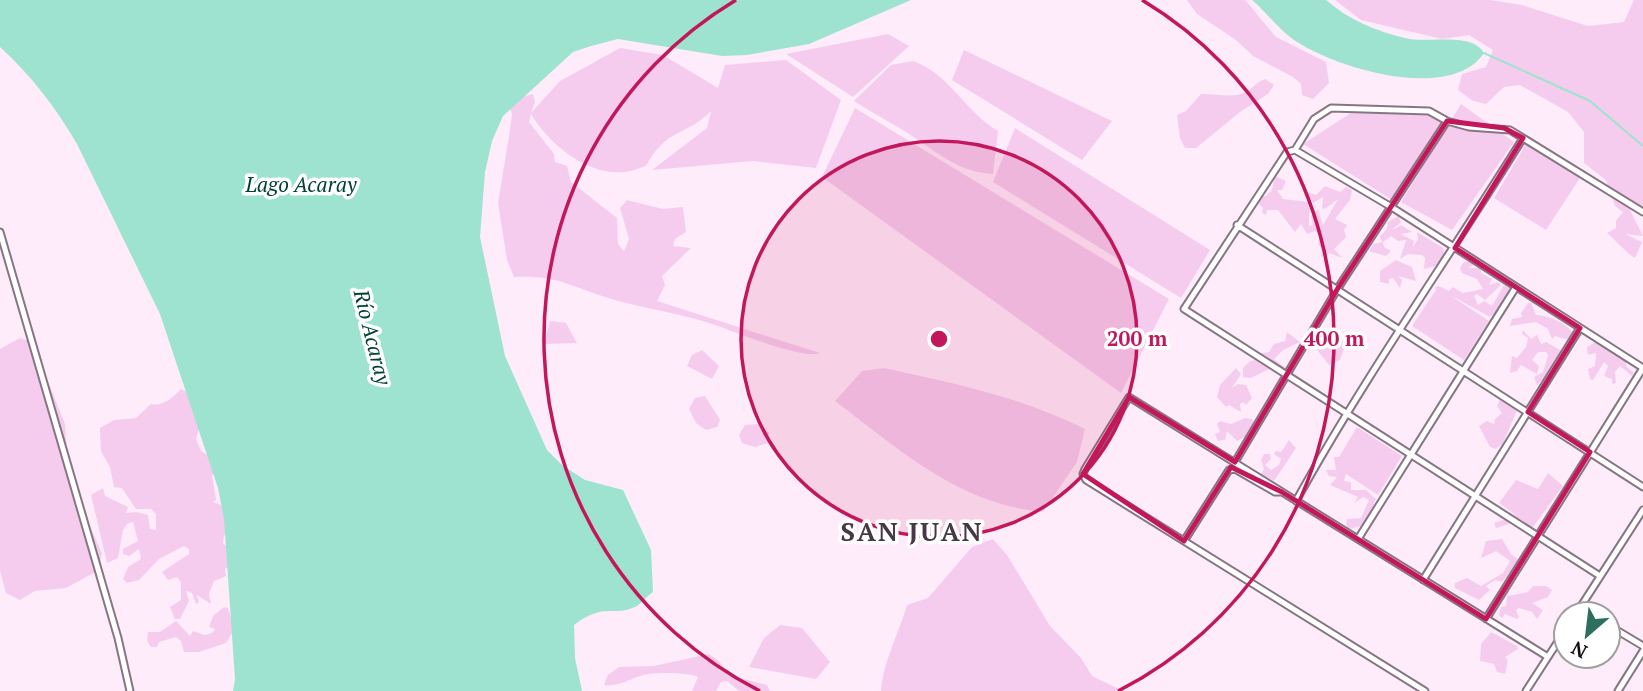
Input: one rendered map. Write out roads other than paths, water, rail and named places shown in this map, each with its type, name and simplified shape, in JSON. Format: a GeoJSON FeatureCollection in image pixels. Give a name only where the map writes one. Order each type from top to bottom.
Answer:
{"type":"FeatureCollection","features":[{"type":"Feature","properties":{"kind":"street"},"geometry":{"type":"LineString","coordinates":[[1600,576],[1184,309],[1287,152],[1295,150],[1314,119],[1331,108],[1429,111],[1447,121],[1469,127],[1504,128],[1643,212]]}},
{"type":"Feature","properties":{"kind":"street"},"geometry":{"type":"LineString","coordinates":[[1235,462],[1338,288],[1393,208],[1447,121]]}},
{"type":"Feature","properties":{"kind":"street"},"geometry":{"type":"LineString","coordinates":[[1296,501],[1345,413],[1455,248],[1523,138]]}},
{"type":"Feature","properties":{"kind":"street"},"geometry":{"type":"LineString","coordinates":[[1295,150],[1393,208],[1643,368],[1486,619]]}},
{"type":"Feature","properties":{"kind":"street"},"geometry":{"type":"LineString","coordinates":[[1237,225],[1402,328],[1643,487]]}},
{"type":"Feature","properties":{"kind":"street"},"geometry":{"type":"LineString","coordinates":[[0,232],[118,638],[130,691]]}},
{"type":"Feature","properties":{"kind":"street"},"geometry":{"type":"LineString","coordinates":[[1358,539],[1462,369],[1516,287]]}},
{"type":"Feature","properties":{"kind":"street"},"geometry":{"type":"LineString","coordinates":[[1423,580],[1580,328]]}},
{"type":"Feature","properties":{"kind":"street"},"geometry":{"type":"LineString","coordinates":[[1424,691],[1086,480],[1083,474],[1129,397],[1548,657]]}},
{"type":"Feature","properties":{"kind":"street"},"geometry":{"type":"LineString","coordinates":[[1184,541],[1229,470],[1235,469],[1275,492],[1282,492]]}},
{"type":"Feature","properties":{"kind":"street"},"geometry":{"type":"LineString","coordinates":[[1585,600],[1643,510]]}},
{"type":"Feature","properties":{"kind":"street"},"geometry":{"type":"LineString","coordinates":[[1618,691],[1643,649],[1622,635]]}},
{"type":"Feature","properties":{"kind":"street"},"geometry":{"type":"LineString","coordinates":[[1526,691],[1552,651]]}},
{"type":"Feature","properties":{"kind":"water","name":"Lago Acaray"},"geometry":{"type":"Polygon","coordinates":[[[0,0],[911,0],[809,44],[747,55],[722,56],[618,39],[591,46],[573,52],[503,116],[492,141],[485,172],[480,237],[505,356],[547,450],[562,465],[585,480],[623,490],[651,550],[653,592],[635,607],[593,614],[574,625],[575,658],[582,691],[233,691],[235,679],[224,519],[218,488],[160,314],[77,144],[52,105],[0,47],[0,0]]]}},
{"type":"Feature","properties":{"kind":"water"},"geometry":{"type":"Polygon","coordinates":[[[1252,0],[1326,0],[1353,19],[1384,32],[1405,38],[1470,42],[1484,53],[1468,68],[1445,76],[1418,78],[1360,69],[1332,59],[1290,37],[1252,0]]]}},
{"type":"Feature","properties":{"kind":"waterway"},"geometry":{"type":"LineString","coordinates":[[1484,53],[1590,101],[1643,146]]}},
{"type":"Feature","properties":{"kind":"district","name":"SAN JUAN"},"geometry":{"type":"Point","coordinates":[912,531]}},
{"type":"Feature","properties":{"kind":"water label","name":"Río Acaray"},"geometry":{"type":"Point","coordinates":[373,337]}}]}
